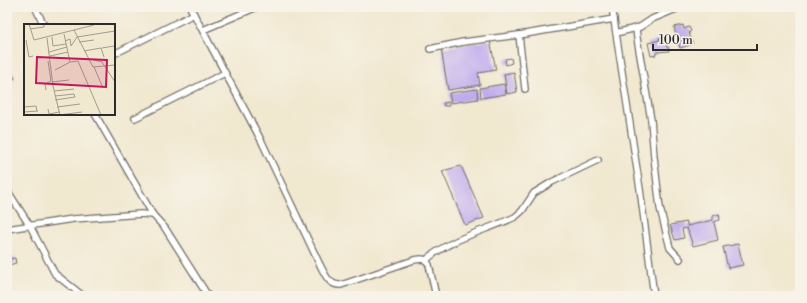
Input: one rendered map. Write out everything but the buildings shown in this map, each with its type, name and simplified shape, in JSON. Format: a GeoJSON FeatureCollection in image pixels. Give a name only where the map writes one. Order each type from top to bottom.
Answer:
{"type":"FeatureCollection","features":[{"type":"Feature","properties":{"kind":"street"},"geometry":{"type":"LineString","coordinates":[[35,7],[44,24]]}},
{"type":"Feature","properties":{"kind":"street"},"geometry":{"type":"LineString","coordinates":[[190,7],[262,142],[319,263],[330,282],[336,286],[414,260],[426,260],[462,238],[515,217],[522,211],[534,193],[558,179],[598,160]]}},
{"type":"Feature","properties":{"kind":"street"},"geometry":{"type":"LineString","coordinates":[[203,30],[257,7]]}},
{"type":"Feature","properties":{"kind":"street"},"geometry":{"type":"LineString","coordinates":[[612,7],[640,189],[654,296]]}},
{"type":"Feature","properties":{"kind":"street"},"geometry":{"type":"LineString","coordinates":[[616,33],[636,28],[652,19],[681,7]]}},
{"type":"Feature","properties":{"kind":"street"},"geometry":{"type":"LineString","coordinates":[[115,54],[194,14]]}},
{"type":"Feature","properties":{"kind":"street"},"geometry":{"type":"LineString","coordinates":[[430,49],[463,42],[519,35],[614,19]]}},
{"type":"Feature","properties":{"kind":"street"},"geometry":{"type":"LineString","coordinates":[[636,28],[651,120],[660,208],[670,248],[680,259]]}},
{"type":"Feature","properties":{"kind":"street"},"geometry":{"type":"LineString","coordinates":[[519,35],[525,89]]}},
{"type":"Feature","properties":{"kind":"street"},"geometry":{"type":"LineString","coordinates":[[135,118],[225,73]]}},
{"type":"Feature","properties":{"kind":"street"},"geometry":{"type":"LineString","coordinates":[[96,115],[152,215],[165,228],[208,296]]}},
{"type":"Feature","properties":{"kind":"street"},"geometry":{"type":"LineString","coordinates":[[7,190],[30,226],[55,274],[83,296]]}},
{"type":"Feature","properties":{"kind":"street"},"geometry":{"type":"LineString","coordinates":[[7,229],[105,216],[141,214],[152,215]]}},
{"type":"Feature","properties":{"kind":"street"},"geometry":{"type":"LineString","coordinates":[[426,260],[429,265],[436,296]]}}]}
